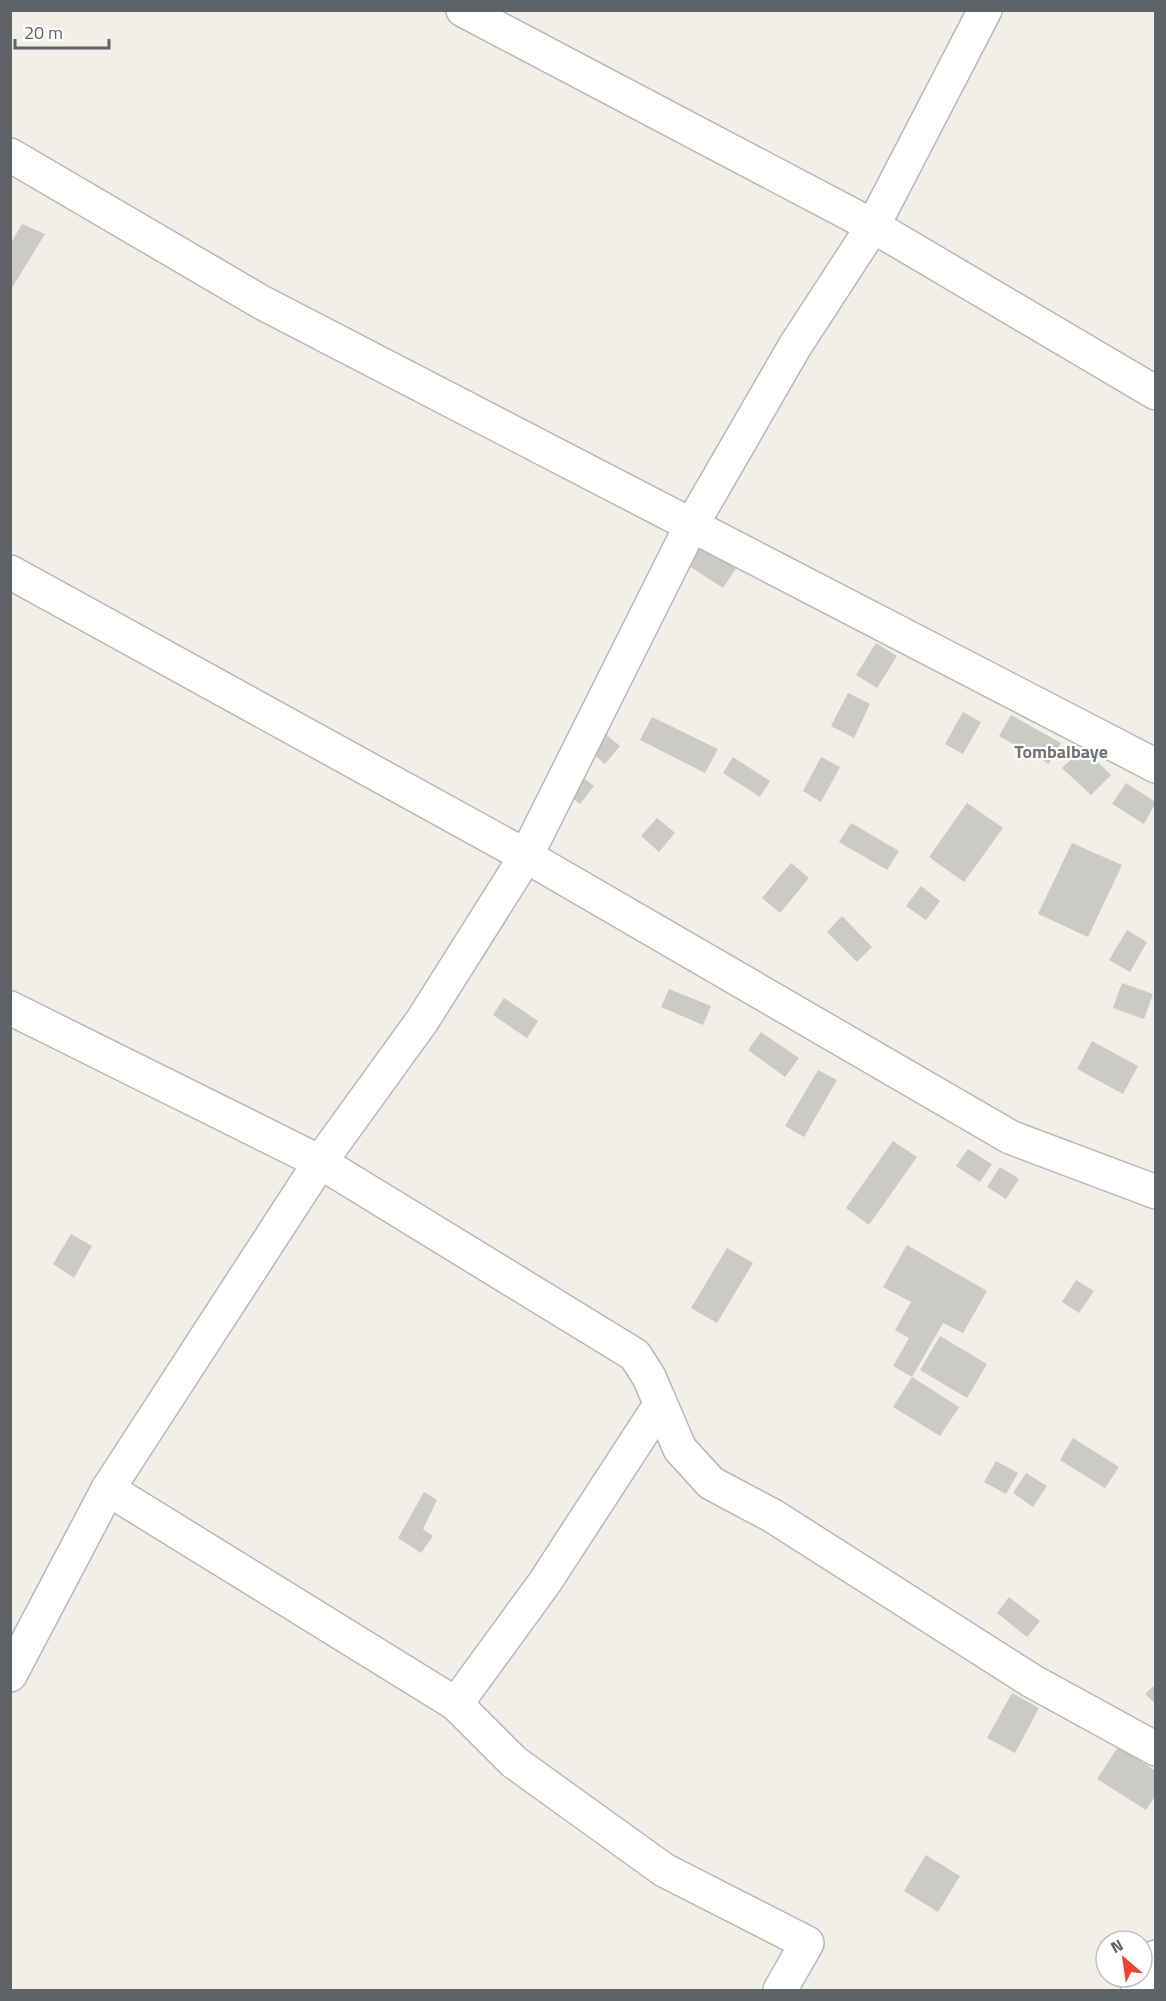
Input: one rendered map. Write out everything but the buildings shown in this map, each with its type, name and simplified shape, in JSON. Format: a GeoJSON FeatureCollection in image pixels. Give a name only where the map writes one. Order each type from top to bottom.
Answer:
{"type":"FeatureCollection","features":[{"type":"Feature","properties":{"kind":"street"},"geometry":{"type":"LineString","coordinates":[[463,10],[873,226],[1155,393]]}},
{"type":"Feature","properties":{"kind":"street"},"geometry":{"type":"LineString","coordinates":[[10,1675],[108,1489],[320,1162],[422,1021],[526,856],[691,526],[795,346],[873,226],[985,10]]}},
{"type":"Feature","properties":{"kind":"street"},"geometry":{"type":"LineString","coordinates":[[10,155],[261,302],[1155,766]]}},
{"type":"Feature","properties":{"kind":"street"},"geometry":{"type":"LineString","coordinates":[[10,572],[526,856],[1010,1137],[1155,1192]]}},
{"type":"Feature","properties":{"kind":"street"},"geometry":{"type":"LineString","coordinates":[[13,1015],[320,1162],[635,1355],[649,1377],[680,1449],[711,1483],[773,1516],[1032,1681],[1155,1749]]}},
{"type":"Feature","properties":{"kind":"street"},"geometry":{"type":"LineString","coordinates":[[456,1704],[545,1582],[660,1405]]}},
{"type":"Feature","properties":{"kind":"street"},"geometry":{"type":"LineString","coordinates":[[108,1489],[456,1704],[514,1762],[664,1870],[807,1943],[780,1990]]}},
{"type":"Feature","properties":{"kind":"street"},"geometry":{"type":"LineString","coordinates":[[1138,1990],[1155,1957]]}},
{"type":"Feature","properties":{"kind":"district","name":"Tombalbaye"},"geometry":{"type":"Point","coordinates":[1061,752]}}]}
